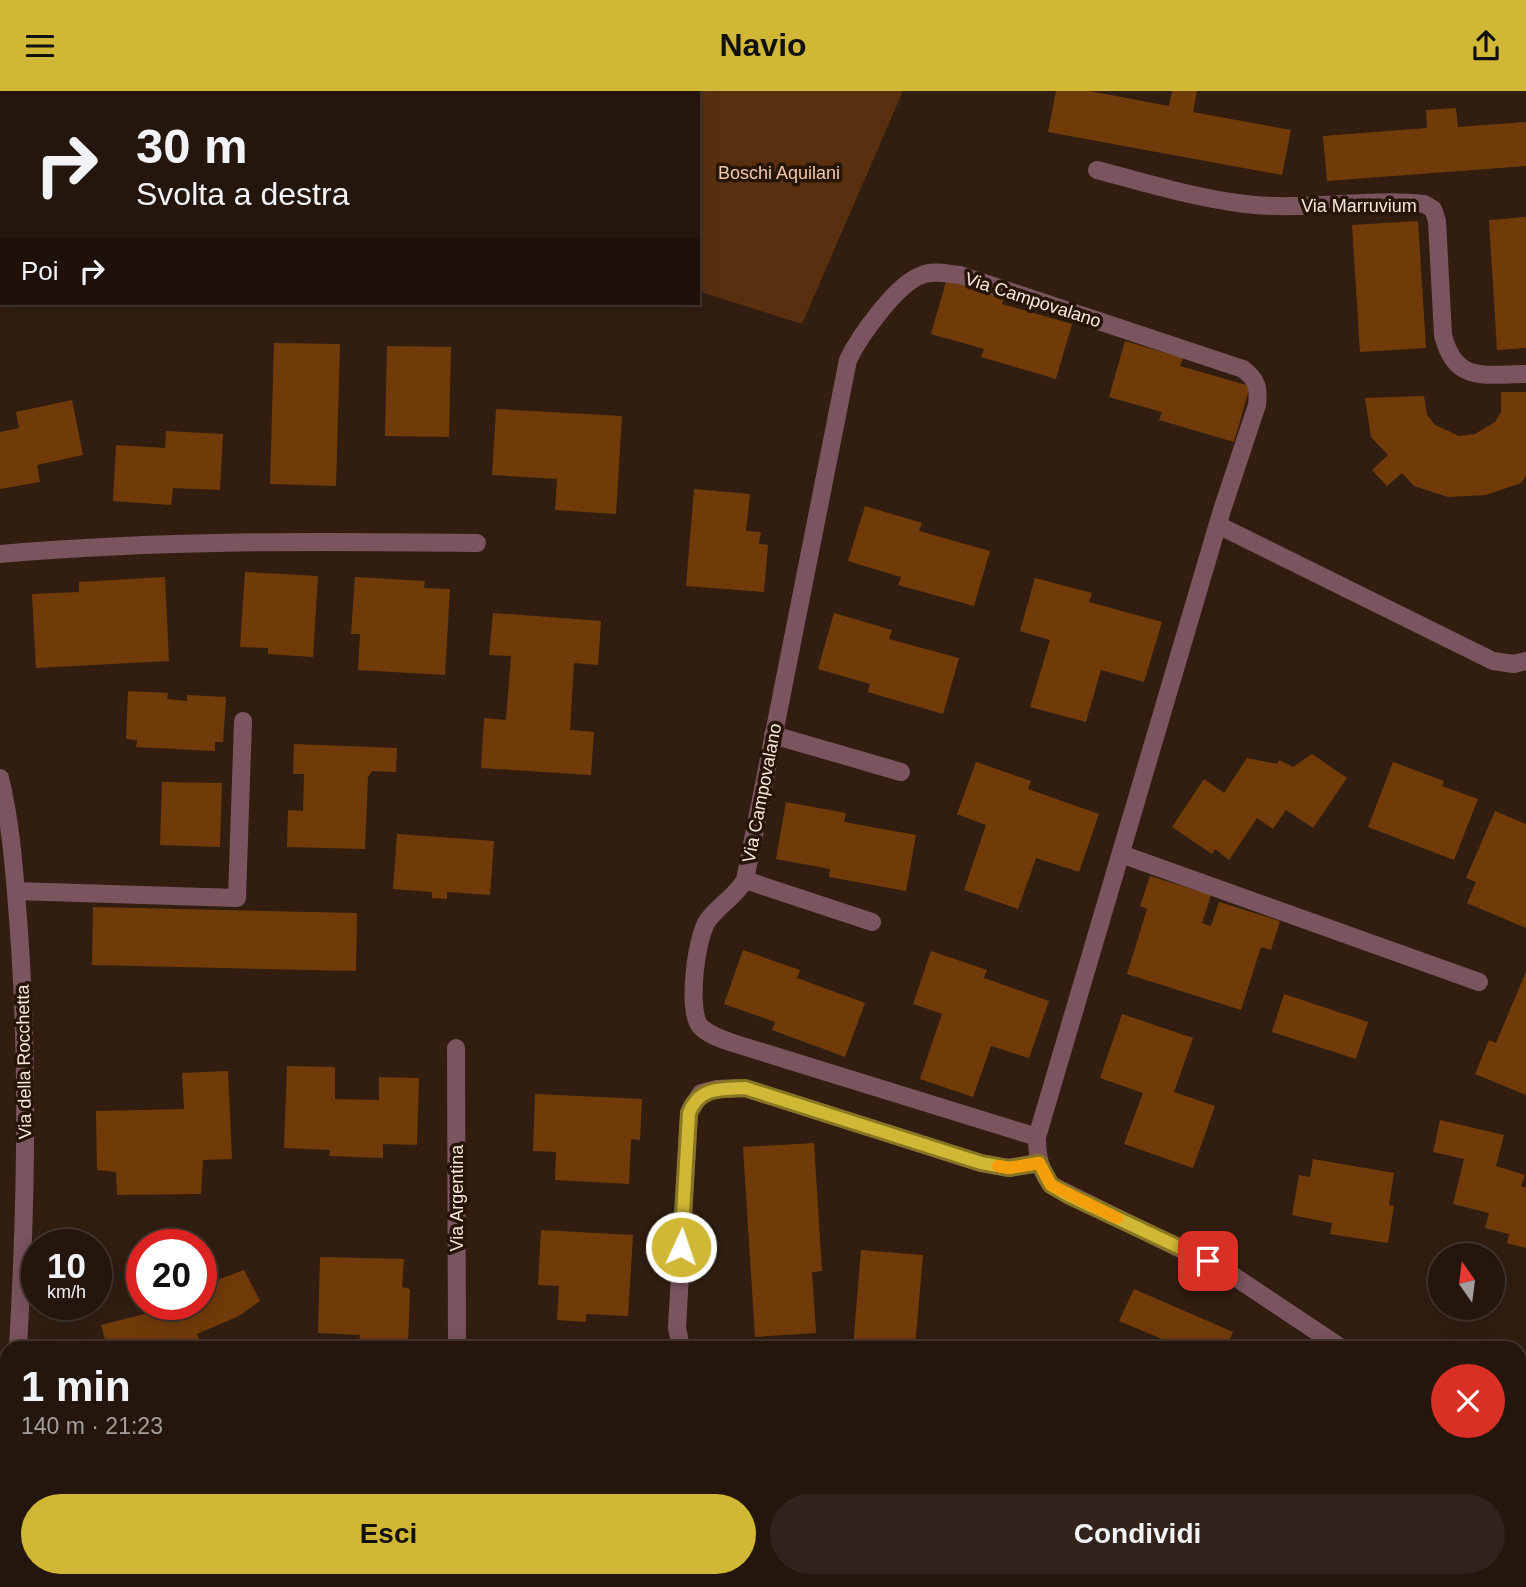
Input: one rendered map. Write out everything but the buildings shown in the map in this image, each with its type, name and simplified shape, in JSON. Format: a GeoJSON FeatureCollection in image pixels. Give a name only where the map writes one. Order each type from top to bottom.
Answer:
{"type":"FeatureCollection","features":[{"type":"Feature","properties":{"kind":"street","name":"Via Marruvium"},"geometry":{"type":"LineString","coordinates":[[1097,170],[1194,195],[1246,204],[1315,207],[1424,204],[1433,209],[1437,221],[1443,335],[1447,353],[1464,371],[1476,375],[1526,374]]}},
{"type":"Feature","properties":{"kind":"street","name":"Via Campovalano"},"geometry":{"type":"LineString","coordinates":[[1037,1137],[708,1033],[699,1025],[692,999],[702,933],[707,920],[736,895],[745,880],[848,360],[854,347],[904,284],[932,272],[960,275],[1243,369],[1255,379],[1259,390],[1257,405],[1218,525],[1037,1137],[1039,1163]]}},
{"type":"Feature","properties":{"kind":"street"},"geometry":{"type":"LineString","coordinates":[[1218,525],[1493,661],[1514,664],[1526,661]]}},
{"type":"Feature","properties":{"kind":"street"},"geometry":{"type":"LineString","coordinates":[[0,554],[91,546],[270,540],[477,543]]}},
{"type":"Feature","properties":{"kind":"street"},"geometry":{"type":"LineString","coordinates":[[16,891],[237,898],[243,721]]}},
{"type":"Feature","properties":{"kind":"street"},"geometry":{"type":"LineString","coordinates":[[773,735],[901,772]]}},
{"type":"Feature","properties":{"kind":"street","name":"Via della Rocchetta"},"geometry":{"type":"LineString","coordinates":[[0,778],[16,891],[24,999],[26,1136],[18,1341]]}},
{"type":"Feature","properties":{"kind":"street"},"geometry":{"type":"LineString","coordinates":[[1121,854],[1479,982]]}},
{"type":"Feature","properties":{"kind":"street"},"geometry":{"type":"LineString","coordinates":[[745,880],[872,922]]}},
{"type":"Feature","properties":{"kind":"street","name":"Via Argentina"},"geometry":{"type":"LineString","coordinates":[[456,1048],[457,1341]]}},
{"type":"Feature","properties":{"kind":"street"},"geometry":{"type":"LineString","coordinates":[[680,1341],[677,1328],[689,1113],[701,1093],[717,1089],[745,1088],[981,1163],[1009,1168],[1039,1163],[1051,1185],[1229,1273],[1331,1341]]}},
{"type":"Feature","properties":{"kind":"green space","name":"Boschi Aquilani"},"geometry":{"type":"Polygon","coordinates":[[[700,91],[903,91],[802,324],[700,292],[700,91]]]}},
{"type":"Feature","properties":{"kind":"slow traffic"},"geometry":{"type":"LineString","coordinates":[[998,1166],[1009,1168],[1039,1163],[1042,1173],[1051,1185],[1117,1218]]}},
{"type":"Feature","properties":{"kind":"route"},"geometry":{"type":"LineString","coordinates":[[681,1247],[689,1113],[693,1102],[701,1093],[717,1089],[745,1088],[981,1163],[1009,1168],[1039,1163],[1042,1173],[1051,1185],[1068,1195],[1208,1261]]}}]}
